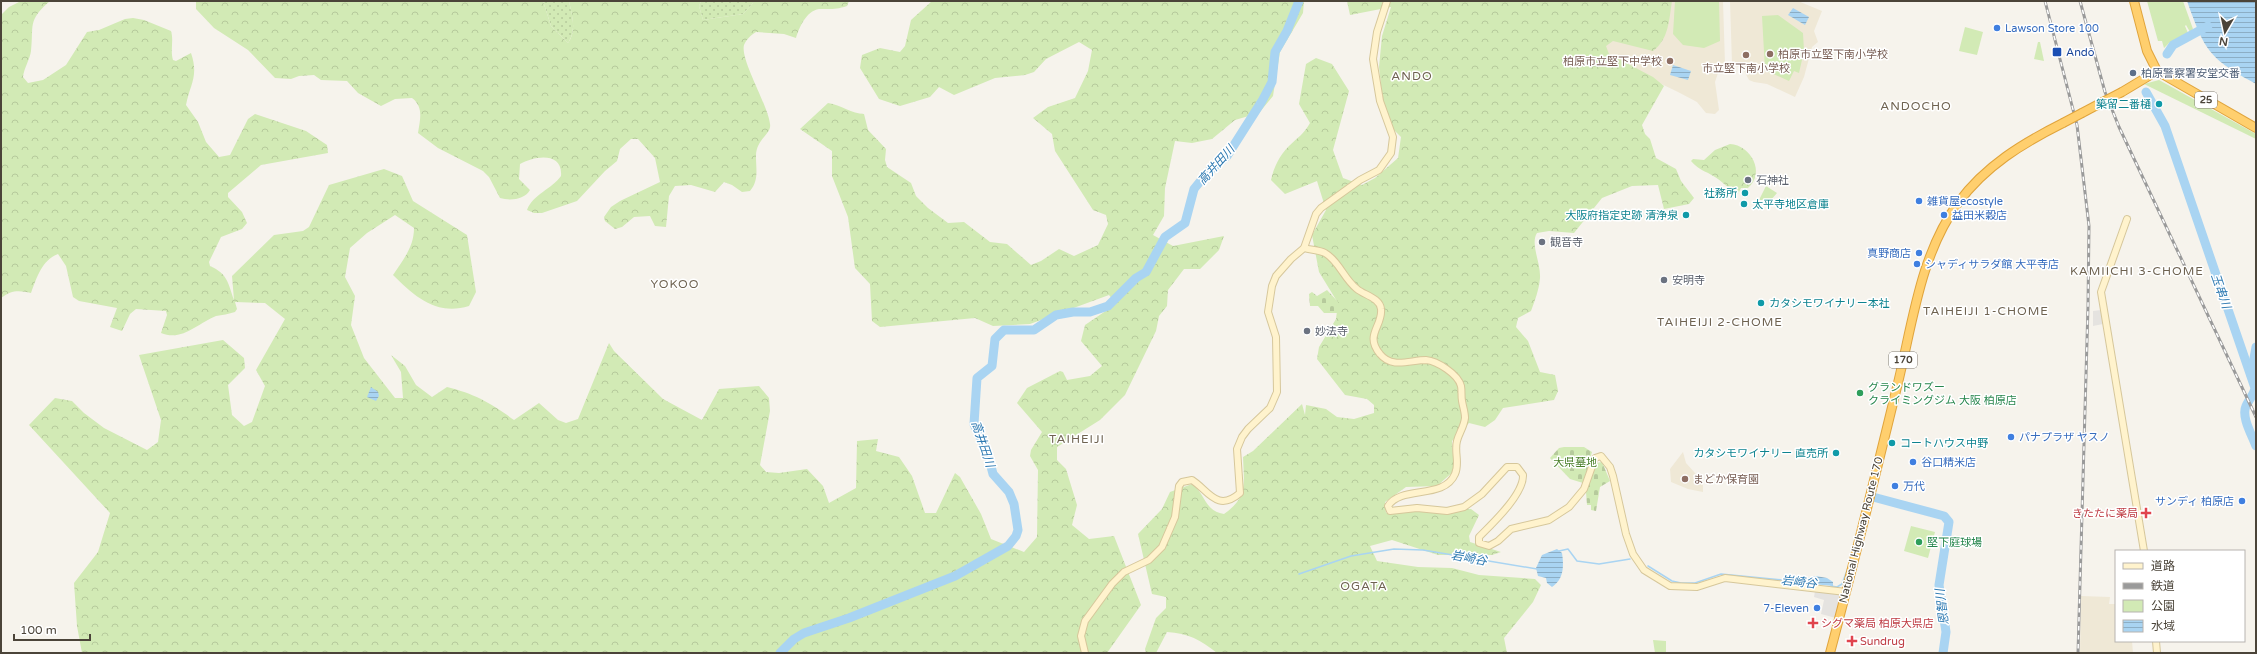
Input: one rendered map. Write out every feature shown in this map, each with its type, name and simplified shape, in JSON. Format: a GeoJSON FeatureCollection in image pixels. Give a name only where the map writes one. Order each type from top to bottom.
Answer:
{"type":"FeatureCollection","features":[{"type":"Feature","properties":{"kind":"highway"},"geometry":{"type":"LineString","coordinates":[[2134,1],[2149,56],[2157,72]]}},
{"type":"Feature","properties":{"kind":"highway","name":"National Highway Route 170"},"geometry":{"type":"LineString","coordinates":[[1830,653],[1913,316],[1934,246],[1958,203],[1978,179],[2019,147],[2157,72]]}},
{"type":"Feature","properties":{"kind":"highway","name":"25"},"geometry":{"type":"LineString","coordinates":[[2157,72],[2256,128]]}},
{"type":"Feature","properties":{"kind":"street"},"geometry":{"type":"LineString","coordinates":[[1085,653],[1081,636],[1085,621],[1116,580],[1124,572],[1149,560],[1162,547],[1175,517],[1179,486],[1182,482],[1192,480],[1210,496],[1218,500],[1234,498],[1240,493],[1237,449],[1242,437],[1248,429],[1270,408],[1276,392],[1276,337],[1268,312],[1272,286],[1280,271],[1304,248],[1316,214],[1321,208],[1379,170],[1391,154],[1393,137],[1380,101],[1372,59],[1386,2]]}},
{"type":"Feature","properties":{"kind":"street"},"geometry":{"type":"LineString","coordinates":[[2127,218],[2101,292],[2144,550]]}},
{"type":"Feature","properties":{"kind":"street"},"geometry":{"type":"LineString","coordinates":[[1304,248],[1320,251],[1331,258],[1351,283],[1362,293],[1376,300],[1380,306],[1380,318],[1374,332],[1374,342],[1376,349],[1384,359],[1400,363],[1432,361],[1450,372],[1461,385],[1465,419],[1456,442],[1456,473],[1452,480],[1443,487],[1419,492],[1393,501],[1388,506],[1390,512],[1417,508],[1447,511],[1464,507],[1482,494],[1507,468],[1517,467],[1523,475],[1520,487],[1499,518],[1479,537],[1479,543],[1488,546],[1498,541],[1511,529],[1549,520],[1565,510],[1581,494],[1594,460],[1598,456],[1601,456],[1611,471],[1626,534],[1633,554],[1644,570],[1670,586],[1697,587],[1725,578],[1846,592]]}},
{"type":"Feature","properties":{"kind":"street"},"geometry":{"type":"LineString","coordinates":[[2156,642],[2157,653]]}},
{"type":"Feature","properties":{"kind":"shaded area","name":"柏原市立堅下中学校"},"geometry":{"type":"Polygon","coordinates":[[[1665,1],[1723,1],[1725,64],[1719,70],[1715,82],[1719,110],[1715,114],[1706,113],[1697,102],[1608,58],[1602,50],[1607,39],[1665,1]]]}},
{"type":"Feature","properties":{"kind":"shaded area","name":"柏原市立堅下南小学校"},"geometry":{"type":"Polygon","coordinates":[[[1730,1],[1798,1],[1822,11],[1814,31],[1818,42],[1812,47],[1804,77],[1795,97],[1767,84],[1749,80],[1743,69],[1732,64],[1730,1]]]}},
{"type":"Feature","properties":{"kind":"shaded area"},"geometry":{"type":"Polygon","coordinates":[[[2101,310],[2103,324],[2093,326],[2093,311],[2101,310]]]}},
{"type":"Feature","properties":{"kind":"shaded area"},"geometry":{"type":"Polygon","coordinates":[[[1683,452],[1686,463],[1703,482],[1703,492],[1688,489],[1671,482],[1670,469],[1683,452]]]}},
{"type":"Feature","properties":{"kind":"shaded area"},"geometry":{"type":"Polygon","coordinates":[[[1815,591],[1837,593],[1841,598],[1836,618],[1821,614],[1824,600],[1814,597],[1815,591]]]}},
{"type":"Feature","properties":{"kind":"shaded area"},"geometry":{"type":"Polygon","coordinates":[[[2081,596],[2110,597],[2109,604],[2115,604],[2115,642],[2132,642],[2133,653],[2080,653],[2081,596]]]}},
{"type":"Feature","properties":{"kind":"green space"},"geometry":{"type":"Polygon","coordinates":[[[21,1],[50,1],[38,14],[33,24],[31,51],[23,77],[28,83],[43,80],[66,65],[87,32],[99,30],[125,19],[133,18],[144,20],[171,31],[173,60],[176,61],[191,53],[194,74],[186,105],[198,122],[206,142],[219,157],[230,155],[248,119],[255,114],[306,131],[327,145],[328,153],[261,165],[228,193],[228,197],[242,212],[247,223],[242,229],[221,237],[209,262],[210,266],[224,276],[229,284],[234,300],[232,276],[274,235],[303,231],[309,227],[329,185],[384,169],[402,176],[413,201],[467,235],[476,292],[469,306],[457,308],[437,306],[427,302],[410,291],[393,275],[404,259],[414,235],[414,228],[395,215],[367,233],[350,248],[345,277],[355,296],[351,325],[364,358],[395,398],[403,398],[401,372],[391,355],[405,366],[416,385],[432,397],[447,387],[482,400],[514,420],[539,403],[558,420],[566,423],[578,419],[609,343],[614,351],[663,399],[702,420],[719,389],[759,386],[769,398],[770,411],[760,465],[766,472],[779,473],[807,469],[823,486],[829,503],[856,488],[857,441],[878,439],[876,451],[899,457],[912,476],[925,513],[936,513],[955,473],[960,477],[981,514],[991,539],[1024,552],[1037,537],[1038,470],[1030,456],[1031,450],[1042,432],[1017,403],[1027,388],[1060,371],[1063,372],[1067,380],[1090,376],[1102,366],[1081,341],[1085,325],[1116,304],[1109,295],[1030,324],[993,326],[975,318],[880,327],[872,321],[870,284],[855,268],[848,217],[832,176],[832,151],[800,129],[828,103],[855,113],[864,114],[868,130],[886,149],[885,160],[887,167],[911,183],[916,196],[928,208],[948,223],[964,222],[990,242],[1007,244],[1031,265],[1041,261],[1059,249],[1074,256],[1098,245],[1108,224],[1106,215],[1093,210],[1055,151],[1052,134],[1033,118],[1048,107],[1075,98],[1088,71],[1092,50],[1079,42],[1046,59],[1034,72],[1025,75],[995,78],[954,95],[939,87],[930,97],[900,106],[879,99],[860,68],[862,55],[880,48],[900,52],[905,46],[911,20],[932,1],[1304,1],[1303,13],[1280,52],[1273,96],[1259,113],[1235,120],[1212,139],[1192,143],[1175,141],[1165,188],[1164,216],[1153,235],[1173,246],[1224,236],[1219,250],[1200,269],[1184,269],[1168,290],[1167,306],[1159,316],[1156,331],[1125,395],[1100,420],[1057,447],[1057,460],[1066,469],[1077,505],[1072,525],[1089,539],[1114,536],[1141,605],[1107,653],[82,653],[77,626],[74,583],[98,552],[110,513],[29,425],[55,398],[72,401],[84,413],[104,428],[147,450],[158,442],[161,420],[139,355],[223,340],[244,358],[245,368],[228,385],[232,415],[244,426],[252,422],[265,386],[256,370],[285,319],[265,303],[235,302],[237,309],[235,312],[216,316],[183,333],[169,335],[161,333],[167,315],[166,311],[136,309],[130,314],[122,331],[110,327],[117,308],[79,301],[73,297],[66,266],[58,254],[48,260],[44,265],[38,275],[31,293],[15,291],[8,293],[1,298],[1,15],[9,7],[21,1]]]}},
{"type":"Feature","properties":{"kind":"green space"},"geometry":{"type":"Polygon","coordinates":[[[196,1],[543,1],[551,26],[568,43],[571,38],[573,28],[569,1],[701,1],[699,6],[703,20],[743,14],[755,1],[849,1],[847,6],[836,9],[814,10],[807,16],[801,25],[796,38],[784,34],[756,32],[745,43],[744,52],[746,61],[765,106],[770,124],[769,131],[758,145],[756,156],[756,179],[750,191],[742,192],[732,185],[724,182],[715,192],[691,185],[675,186],[669,196],[666,227],[655,226],[650,216],[634,217],[622,227],[615,229],[605,221],[604,217],[611,207],[620,201],[660,182],[655,158],[638,139],[631,139],[620,149],[617,161],[605,171],[577,201],[542,213],[534,213],[527,210],[530,204],[553,185],[561,176],[560,168],[557,162],[553,159],[533,159],[520,164],[519,179],[530,190],[521,198],[500,198],[489,177],[483,171],[438,148],[418,133],[420,110],[412,98],[395,99],[381,106],[358,93],[347,81],[321,80],[314,75],[299,76],[291,79],[275,78],[248,50],[214,28],[196,9],[196,1]]]}},
{"type":"Feature","properties":{"kind":"green space"},"geometry":{"type":"Polygon","coordinates":[[[543,1],[569,1],[573,28],[571,38],[568,43],[551,26],[543,1]]]}},
{"type":"Feature","properties":{"kind":"green space"},"geometry":{"type":"Polygon","coordinates":[[[701,1],[755,1],[743,14],[703,20],[699,6],[701,1]]]}},
{"type":"Feature","properties":{"kind":"green space"},"geometry":{"type":"Polygon","coordinates":[[[1347,1],[1672,1],[1669,22],[1665,35],[1653,51],[1613,41],[1606,46],[1609,54],[1653,77],[1664,86],[1642,125],[1645,134],[1650,139],[1656,158],[1676,169],[1681,181],[1694,198],[1689,204],[1664,209],[1658,185],[1632,186],[1602,198],[1574,233],[1549,231],[1537,233],[1535,237],[1535,248],[1540,272],[1539,287],[1531,311],[1518,318],[1516,327],[1528,341],[1540,372],[1555,375],[1558,391],[1554,400],[1503,408],[1495,420],[1485,427],[1469,423],[1452,441],[1454,471],[1437,486],[1406,487],[1385,502],[1386,513],[1471,509],[1479,515],[1469,536],[1470,542],[1501,552],[1492,555],[1438,555],[1392,540],[1370,546],[1377,561],[1418,567],[1452,568],[1479,575],[1535,579],[1541,585],[1533,602],[1504,638],[1507,653],[1217,653],[1194,638],[1167,632],[1156,653],[1146,653],[1145,649],[1156,618],[1166,608],[1166,597],[1152,594],[1138,534],[1162,509],[1170,492],[1192,484],[1197,488],[1209,506],[1217,512],[1224,514],[1232,508],[1241,496],[1244,482],[1243,457],[1253,451],[1302,404],[1305,415],[1306,405],[1326,409],[1337,417],[1354,419],[1374,413],[1374,405],[1367,399],[1345,395],[1317,359],[1319,347],[1336,319],[1338,303],[1319,272],[1312,235],[1326,210],[1317,181],[1285,194],[1271,180],[1275,166],[1282,154],[1303,133],[1310,123],[1299,104],[1306,64],[1316,58],[1332,64],[1349,91],[1333,150],[1343,178],[1362,185],[1375,178],[1398,158],[1401,137],[1385,121],[1379,67],[1382,36],[1391,7],[1350,15],[1347,1]]]}},
{"type":"Feature","properties":{"kind":"green space"},"geometry":{"type":"Polygon","coordinates":[[[1675,1],[1719,1],[1720,41],[1704,48],[1683,45],[1673,34],[1675,1]]]}},
{"type":"Feature","properties":{"kind":"green space"},"geometry":{"type":"Polygon","coordinates":[[[2147,1],[2183,1],[2193,29],[2190,32],[2186,25],[2185,26],[2188,33],[2169,43],[2164,48],[2162,41],[2158,41],[2147,1]]]}},
{"type":"Feature","properties":{"kind":"green space"},"geometry":{"type":"Polygon","coordinates":[[[1778,15],[1803,33],[1804,51],[1799,73],[1794,71],[1789,81],[1765,70],[1762,16],[1778,15]]]}},
{"type":"Feature","properties":{"kind":"green space"},"geometry":{"type":"Polygon","coordinates":[[[1965,27],[1983,32],[1977,55],[1959,51],[1965,27]]]}},
{"type":"Feature","properties":{"kind":"green space"},"geometry":{"type":"Polygon","coordinates":[[[2038,42],[2040,42],[2044,61],[2034,59],[2038,42]]]}},
{"type":"Feature","properties":{"kind":"green space"},"geometry":{"type":"Polygon","coordinates":[[[2159,80],[2256,134],[2256,139],[2144,84],[2159,80]]]}},
{"type":"Feature","properties":{"kind":"green space"},"geometry":{"type":"Polygon","coordinates":[[[1730,144],[1744,149],[1750,154],[1756,168],[1756,175],[1753,182],[1748,188],[1741,188],[1738,194],[1715,177],[1697,167],[1691,161],[1693,159],[1704,160],[1715,150],[1730,144]]]}},
{"type":"Feature","properties":{"kind":"green space"},"geometry":{"type":"Polygon","coordinates":[[[1766,186],[1777,193],[1771,200],[1759,200],[1766,186]]]}},
{"type":"Feature","properties":{"kind":"green space"},"geometry":{"type":"Polygon","coordinates":[[[1327,290],[1339,303],[1338,313],[1324,313],[1318,306],[1310,306],[1309,294],[1312,292],[1317,296],[1327,290]]]}},
{"type":"Feature","properties":{"kind":"green space","name":"大県墓地"},"geometry":{"type":"Polygon","coordinates":[[[1584,447],[1592,452],[1583,483],[1570,479],[1550,458],[1559,448],[1584,447]]]}},
{"type":"Feature","properties":{"kind":"green space"},"geometry":{"type":"Polygon","coordinates":[[[1602,462],[1610,481],[1600,487],[1596,511],[1591,510],[1591,505],[1587,505],[1586,492],[1596,463],[1602,462]]]}},
{"type":"Feature","properties":{"kind":"green space","name":"堅下庭球場"},"geometry":{"type":"Polygon","coordinates":[[[1911,526],[1935,532],[1928,558],[1904,551],[1911,526]]]}},
{"type":"Feature","properties":{"kind":"green space"},"geometry":{"type":"Polygon","coordinates":[[[1653,640],[1666,641],[1666,653],[1655,653],[1653,640]]]}},
{"type":"Feature","properties":{"kind":"water"},"geometry":{"type":"Polygon","coordinates":[[[2187,1],[2256,1],[2256,84],[2228,67],[2210,52],[2199,31],[2187,1]]]}},
{"type":"Feature","properties":{"kind":"water"},"geometry":{"type":"Polygon","coordinates":[[[1793,8],[1809,17],[1805,25],[1788,15],[1793,8]]]}},
{"type":"Feature","properties":{"kind":"water"},"geometry":{"type":"Polygon","coordinates":[[[1673,65],[1691,71],[1688,80],[1670,75],[1673,65]]]}},
{"type":"Feature","properties":{"kind":"water"},"geometry":{"type":"Polygon","coordinates":[[[371,387],[378,392],[379,396],[376,401],[367,397],[371,387]]]}},
{"type":"Feature","properties":{"kind":"water"},"geometry":{"type":"Polygon","coordinates":[[[1557,549],[1562,553],[1563,567],[1559,580],[1552,587],[1547,583],[1546,578],[1538,576],[1536,568],[1542,555],[1557,549]]]}},
{"type":"Feature","properties":{"kind":"water"},"geometry":{"type":"Polygon","coordinates":[[[1816,576],[1827,578],[1833,582],[1833,586],[1802,583],[1804,579],[1816,576]]]}},
{"type":"Feature","properties":{"kind":"waterway","name":"高井田川"},"geometry":{"type":"LineString","coordinates":[[780,653],[794,639],[804,633],[849,618],[955,576],[1008,546],[1016,536],[1018,530],[1014,504],[1009,492],[993,474],[987,451],[974,424],[977,378],[992,366],[995,339],[1004,330],[1034,330],[1056,315],[1073,312],[1090,312],[1108,306],[1136,278],[1146,272],[1165,237],[1185,223],[1194,189],[1207,173],[1227,156],[1262,101],[1272,82],[1275,52],[1287,31],[1299,1]]}},
{"type":"Feature","properties":{"kind":"waterway","name":"玉串川"},"geometry":{"type":"LineString","coordinates":[[2167,54],[2173,45],[2208,26]]}},
{"type":"Feature","properties":{"kind":"waterway","name":"玉串川"},"geometry":{"type":"LineString","coordinates":[[2146,92],[2165,126],[2255,388],[2254,393],[2246,406],[2245,415],[2256,446]]}},
{"type":"Feature","properties":{"kind":"waterway"},"geometry":{"type":"LineString","coordinates":[[2251,375],[2256,347]]}},
{"type":"Feature","properties":{"kind":"waterway","name":"恩智川"},"geometry":{"type":"LineString","coordinates":[[1873,497],[1944,516],[1949,522],[1939,585],[1946,632],[1943,653]]}},
{"type":"Feature","properties":{"kind":"waterway","name":"岩崎谷"},"geometry":{"type":"LineString","coordinates":[[1299,574],[1351,556],[1394,549],[1423,550],[1537,569]]}},
{"type":"Feature","properties":{"kind":"waterway","name":"岩崎谷"},"geometry":{"type":"LineString","coordinates":[[1559,551],[1568,549],[1577,561],[1599,564],[1630,559]]}},
{"type":"Feature","properties":{"kind":"waterway","name":"岩崎谷"},"geometry":{"type":"LineString","coordinates":[[1831,586],[1837,587],[1842,584],[1849,565]]}},
{"type":"Feature","properties":{"kind":"waterway","name":"岩崎谷"},"geometry":{"type":"LineString","coordinates":[[1648,566],[1672,581],[1681,583],[1695,583],[1721,574],[1804,582]]}},
{"type":"Feature","properties":{"kind":"railway"},"geometry":{"type":"LineString","coordinates":[[2045,1],[2077,125],[2089,226],[2078,653]]}},
{"type":"Feature","properties":{"kind":"railway"},"geometry":{"type":"LineString","coordinates":[[2080,1],[2105,92],[2119,127],[2256,417]]}},
{"type":"Feature","properties":{"kind":"place","name":"Lawson Store 100"},"geometry":{"type":"Point","coordinates":[1997,28]}},
{"type":"Feature","properties":{"kind":"place","name":"Andō"},"geometry":{"type":"Point","coordinates":[2057,52]}},
{"type":"Feature","properties":{"kind":"place","name":"柏原市立堅下南小学校"},"geometry":{"type":"Point","coordinates":[1770,54]}},
{"type":"Feature","properties":{"kind":"place","name":"市立堅下南小学校"},"geometry":{"type":"Point","coordinates":[1746,55]}},
{"type":"Feature","properties":{"kind":"place","name":"柏原市立堅下中学校"},"geometry":{"type":"Point","coordinates":[1670,61]}},
{"type":"Feature","properties":{"kind":"place","name":"柏原警察署安堂交番"},"geometry":{"type":"Point","coordinates":[2133,73]}},
{"type":"Feature","properties":{"kind":"place","name":"築留二番樋"},"geometry":{"type":"Point","coordinates":[2159,104]}},
{"type":"Feature","properties":{"kind":"place","name":"石神社"},"geometry":{"type":"Point","coordinates":[1748,180]}},
{"type":"Feature","properties":{"kind":"place","name":"社務所"},"geometry":{"type":"Point","coordinates":[1745,193]}},
{"type":"Feature","properties":{"kind":"place","name":"雑貨屋ecostyle"},"geometry":{"type":"Point","coordinates":[1919,201]}},
{"type":"Feature","properties":{"kind":"place","name":"太平寺地区倉庫"},"geometry":{"type":"Point","coordinates":[1744,204]}},
{"type":"Feature","properties":{"kind":"place","name":"大阪府指定史跡 清浄泉"},"geometry":{"type":"Point","coordinates":[1686,215]}},
{"type":"Feature","properties":{"kind":"place","name":"益田米穀店"},"geometry":{"type":"Point","coordinates":[1944,215]}},
{"type":"Feature","properties":{"kind":"place","name":"観音寺"},"geometry":{"type":"Point","coordinates":[1542,242]}},
{"type":"Feature","properties":{"kind":"place","name":"真野商店"},"geometry":{"type":"Point","coordinates":[1919,253]}},
{"type":"Feature","properties":{"kind":"place","name":"シャディサラダ館 大平寺店"},"geometry":{"type":"Point","coordinates":[1917,264]}},
{"type":"Feature","properties":{"kind":"place","name":"安明寺"},"geometry":{"type":"Point","coordinates":[1664,280]}},
{"type":"Feature","properties":{"kind":"place","name":"カタシモワイナリー本社"},"geometry":{"type":"Point","coordinates":[1761,303]}},
{"type":"Feature","properties":{"kind":"place","name":"妙法寺"},"geometry":{"type":"Point","coordinates":[1307,331]}},
{"type":"Feature","properties":{"kind":"place","name":"グランドワズー クライミングジム 大阪 柏原店"},"geometry":{"type":"Point","coordinates":[1860,393]}},
{"type":"Feature","properties":{"kind":"place","name":"パナプラザ ヤスノ"},"geometry":{"type":"Point","coordinates":[2011,437]}},
{"type":"Feature","properties":{"kind":"place","name":"コートハウス中野"},"geometry":{"type":"Point","coordinates":[1892,443]}},
{"type":"Feature","properties":{"kind":"place","name":"カタシモワイナリー 直売所"},"geometry":{"type":"Point","coordinates":[1836,453]}},
{"type":"Feature","properties":{"kind":"place","name":"谷口精米店"},"geometry":{"type":"Point","coordinates":[1913,462]}},
{"type":"Feature","properties":{"kind":"place","name":"まどか保育園"},"geometry":{"type":"Point","coordinates":[1685,479]}},
{"type":"Feature","properties":{"kind":"place","name":"万代"},"geometry":{"type":"Point","coordinates":[1895,486]}},
{"type":"Feature","properties":{"kind":"place","name":"サンディ 柏原店"},"geometry":{"type":"Point","coordinates":[2242,501]}},
{"type":"Feature","properties":{"kind":"place","name":"きたたに薬局"},"geometry":{"type":"Point","coordinates":[2146,513]}},
{"type":"Feature","properties":{"kind":"place","name":"堅下庭球場"},"geometry":{"type":"Point","coordinates":[1919,542]}},
{"type":"Feature","properties":{"kind":"place","name":"7-Eleven"},"geometry":{"type":"Point","coordinates":[1817,608]}},
{"type":"Feature","properties":{"kind":"place","name":"シグマ薬局 柏原大県店"},"geometry":{"type":"Point","coordinates":[1813,623]}},
{"type":"Feature","properties":{"kind":"place","name":"Sundrug"},"geometry":{"type":"Point","coordinates":[1852,641]}},
{"type":"Feature","properties":{"kind":"district","name":"ANDO"},"geometry":{"type":"Point","coordinates":[1412,76]}},
{"type":"Feature","properties":{"kind":"district","name":"ANDOCHO"},"geometry":{"type":"Point","coordinates":[1916,106]}},
{"type":"Feature","properties":{"kind":"district","name":"KAMIICHI 3-CHOME"},"geometry":{"type":"Point","coordinates":[2137,271]}},
{"type":"Feature","properties":{"kind":"district","name":"YOKOO"},"geometry":{"type":"Point","coordinates":[675,284]}},
{"type":"Feature","properties":{"kind":"district","name":"TAIHEIJI 1-CHOME"},"geometry":{"type":"Point","coordinates":[1986,311]}},
{"type":"Feature","properties":{"kind":"district","name":"TAIHEIJI 2-CHOME"},"geometry":{"type":"Point","coordinates":[1720,322]}},
{"type":"Feature","properties":{"kind":"district","name":"TAIHEIJI"},"geometry":{"type":"Point","coordinates":[1077,439]}},
{"type":"Feature","properties":{"kind":"district","name":"OGATA"},"geometry":{"type":"Point","coordinates":[1364,586]}}]}
